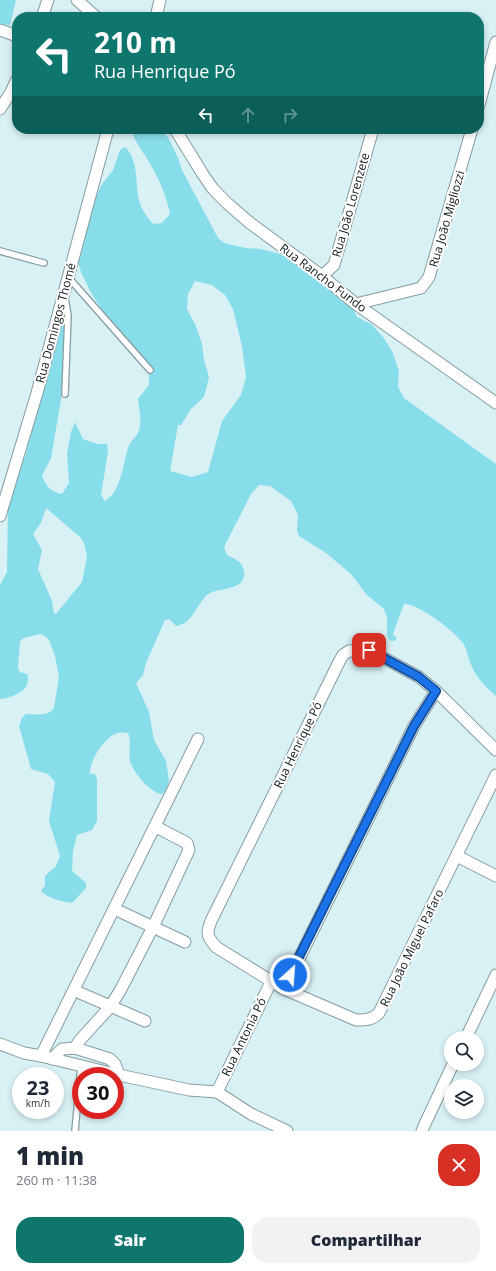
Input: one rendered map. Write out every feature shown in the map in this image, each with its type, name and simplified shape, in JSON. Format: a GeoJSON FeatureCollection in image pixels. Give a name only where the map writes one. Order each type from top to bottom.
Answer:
{"type":"FeatureCollection","features":[{"type":"Feature","properties":{"kind":"street"},"geometry":{"type":"LineString","coordinates":[[44,12],[48,0]]}},
{"type":"Feature","properties":{"kind":"street"},"geometry":{"type":"LineString","coordinates":[[77,0],[90,12]]}},
{"type":"Feature","properties":{"kind":"street"},"geometry":{"type":"LineString","coordinates":[[157,12],[160,0]]}},
{"type":"Feature","properties":{"kind":"street"},"geometry":{"type":"LineString","coordinates":[[0,30],[12,34]]}},
{"type":"Feature","properties":{"kind":"street"},"geometry":{"type":"LineString","coordinates":[[484,86],[496,42]]}},
{"type":"Feature","properties":{"kind":"street"},"geometry":{"type":"LineString","coordinates":[[0,109],[12,90]]}},
{"type":"Feature","properties":{"kind":"street","name":"Rua Domingos Thomé"},"geometry":{"type":"LineString","coordinates":[[0,516],[37,393],[107,134]]}},
{"type":"Feature","properties":{"kind":"street","name":"Rua Rancho Fundo"},"geometry":{"type":"LineString","coordinates":[[178,134],[213,189],[250,223],[322,276],[356,304],[496,403]]}},
{"type":"Feature","properties":{"kind":"street","name":"Rua João Lorenzete"},"geometry":{"type":"LineString","coordinates":[[322,276],[334,265],[372,134]]}},
{"type":"Feature","properties":{"kind":"street","name":"Rua João Migliozzi"},"geometry":{"type":"LineString","coordinates":[[356,304],[421,288],[429,277],[471,134]]}},
{"type":"Feature","properties":{"kind":"street","name":"Rua Henrique Pó"},"geometry":{"type":"LineString","coordinates":[[271,982],[216,947],[208,938],[207,931],[343,655],[349,651],[369,650],[419,677],[436,691],[496,750]]}},
{"type":"Feature","properties":{"kind":"street"},"geometry":{"type":"LineString","coordinates":[[284,989],[414,726],[436,691]]}},
{"type":"Feature","properties":{"kind":"street"},"geometry":{"type":"LineString","coordinates":[[41,1056],[198,739]]}},
{"type":"Feature","properties":{"kind":"street","name":"Rua João Miguel Pafaro"},"geometry":{"type":"LineString","coordinates":[[271,982],[356,1020],[368,1020],[374,1018],[379,1013],[496,775]]}},
{"type":"Feature","properties":{"kind":"street"},"geometry":{"type":"LineString","coordinates":[[75,1048],[80,1040],[110,1007],[121,989],[153,927],[189,850],[187,843],[160,829]]}},
{"type":"Feature","properties":{"kind":"street"},"geometry":{"type":"LineString","coordinates":[[457,856],[496,876]]}},
{"type":"Feature","properties":{"kind":"street"},"geometry":{"type":"LineString","coordinates":[[121,912],[185,942]]}},
{"type":"Feature","properties":{"kind":"street"},"geometry":{"type":"LineString","coordinates":[[469,1031],[496,976]]}},
{"type":"Feature","properties":{"kind":"street","name":"Rua Antonia Pó"},"geometry":{"type":"LineString","coordinates":[[217,1092],[271,982]]}},
{"type":"Feature","properties":{"kind":"street"},"geometry":{"type":"LineString","coordinates":[[80,993],[145,1021]]}},
{"type":"Feature","properties":{"kind":"street"},"geometry":{"type":"LineString","coordinates":[[0,1044],[24,1054],[41,1056],[85,1067]]}},
{"type":"Feature","properties":{"kind":"street"},"geometry":{"type":"LineString","coordinates":[[52,1059],[62,1049],[75,1048],[110,1059],[116,1067]]}},
{"type":"Feature","properties":{"kind":"street"},"geometry":{"type":"LineString","coordinates":[[422,1131],[450,1071]]}},
{"type":"Feature","properties":{"kind":"street"},"geometry":{"type":"LineString","coordinates":[[124,1076],[189,1090],[217,1092],[251,1114],[287,1131]]}},
{"type":"Feature","properties":{"kind":"lane"},"geometry":{"type":"LineString","coordinates":[[0,251],[44,264]]}},
{"type":"Feature","properties":{"kind":"lane"},"geometry":{"type":"LineString","coordinates":[[68,277],[150,370]]}},
{"type":"Feature","properties":{"kind":"lane"},"geometry":{"type":"LineString","coordinates":[[64,292],[68,316],[65,394]]}},
{"type":"Feature","properties":{"kind":"lane"},"geometry":{"type":"LineString","coordinates":[[75,1131],[81,1066]]}},
{"type":"Feature","properties":{"kind":"shaded area"},"geometry":{"type":"Polygon","coordinates":[[[0,0],[16,0],[10,25],[0,24],[0,0]]]}},
{"type":"Feature","properties":{"kind":"shaded area"},"geometry":{"type":"Polygon","coordinates":[[[133,134],[165,134],[169,139],[182,170],[218,238],[224,243],[246,248],[261,249],[302,260],[329,273],[341,285],[357,317],[371,324],[383,337],[392,351],[399,371],[398,387],[404,398],[496,464],[496,696],[477,676],[465,647],[458,637],[435,618],[418,608],[404,604],[393,635],[397,638],[394,641],[390,641],[387,635],[387,617],[384,609],[367,595],[351,574],[326,553],[299,536],[297,531],[298,515],[291,501],[270,486],[259,485],[251,494],[224,547],[227,555],[242,565],[244,578],[241,583],[230,588],[210,593],[202,600],[190,618],[181,625],[176,626],[169,619],[165,620],[146,663],[143,675],[136,683],[149,712],[154,740],[166,761],[169,780],[167,789],[162,794],[158,793],[143,782],[135,771],[130,761],[130,740],[128,733],[113,735],[103,744],[95,756],[90,769],[90,774],[95,774],[97,779],[97,821],[92,830],[77,835],[73,851],[72,871],[86,883],[86,888],[72,903],[51,898],[41,890],[45,886],[45,876],[56,866],[60,856],[49,821],[55,782],[48,774],[31,769],[19,726],[22,718],[26,714],[45,714],[54,708],[59,677],[55,656],[49,640],[45,636],[40,634],[24,638],[20,641],[18,668],[20,672],[27,674],[27,685],[15,695],[0,699],[0,585],[7,572],[8,503],[26,454],[36,405],[65,306],[66,344],[62,394],[51,458],[42,476],[45,483],[52,490],[62,494],[69,483],[67,454],[71,432],[75,422],[83,439],[97,444],[107,444],[108,452],[101,495],[105,501],[115,491],[123,469],[128,448],[139,430],[140,418],[138,399],[149,385],[149,368],[144,359],[113,327],[90,291],[81,272],[75,251],[85,219],[102,184],[113,170],[120,150],[125,147],[133,158],[139,200],[146,216],[153,224],[162,223],[170,214],[158,178],[133,134]],[[195,281],[188,294],[187,309],[195,324],[202,344],[204,360],[209,377],[204,397],[191,409],[181,425],[178,425],[170,471],[192,477],[208,472],[222,421],[241,395],[246,377],[242,346],[233,309],[225,295],[212,285],[195,281]],[[46,508],[41,523],[33,534],[42,550],[38,569],[52,601],[54,613],[56,614],[82,582],[87,557],[84,543],[80,537],[46,508]]]}},
{"type":"Feature","properties":{"kind":"route"},"geometry":{"type":"LineString","coordinates":[[290,975],[414,726],[436,691],[419,677],[369,650]]}}]}
